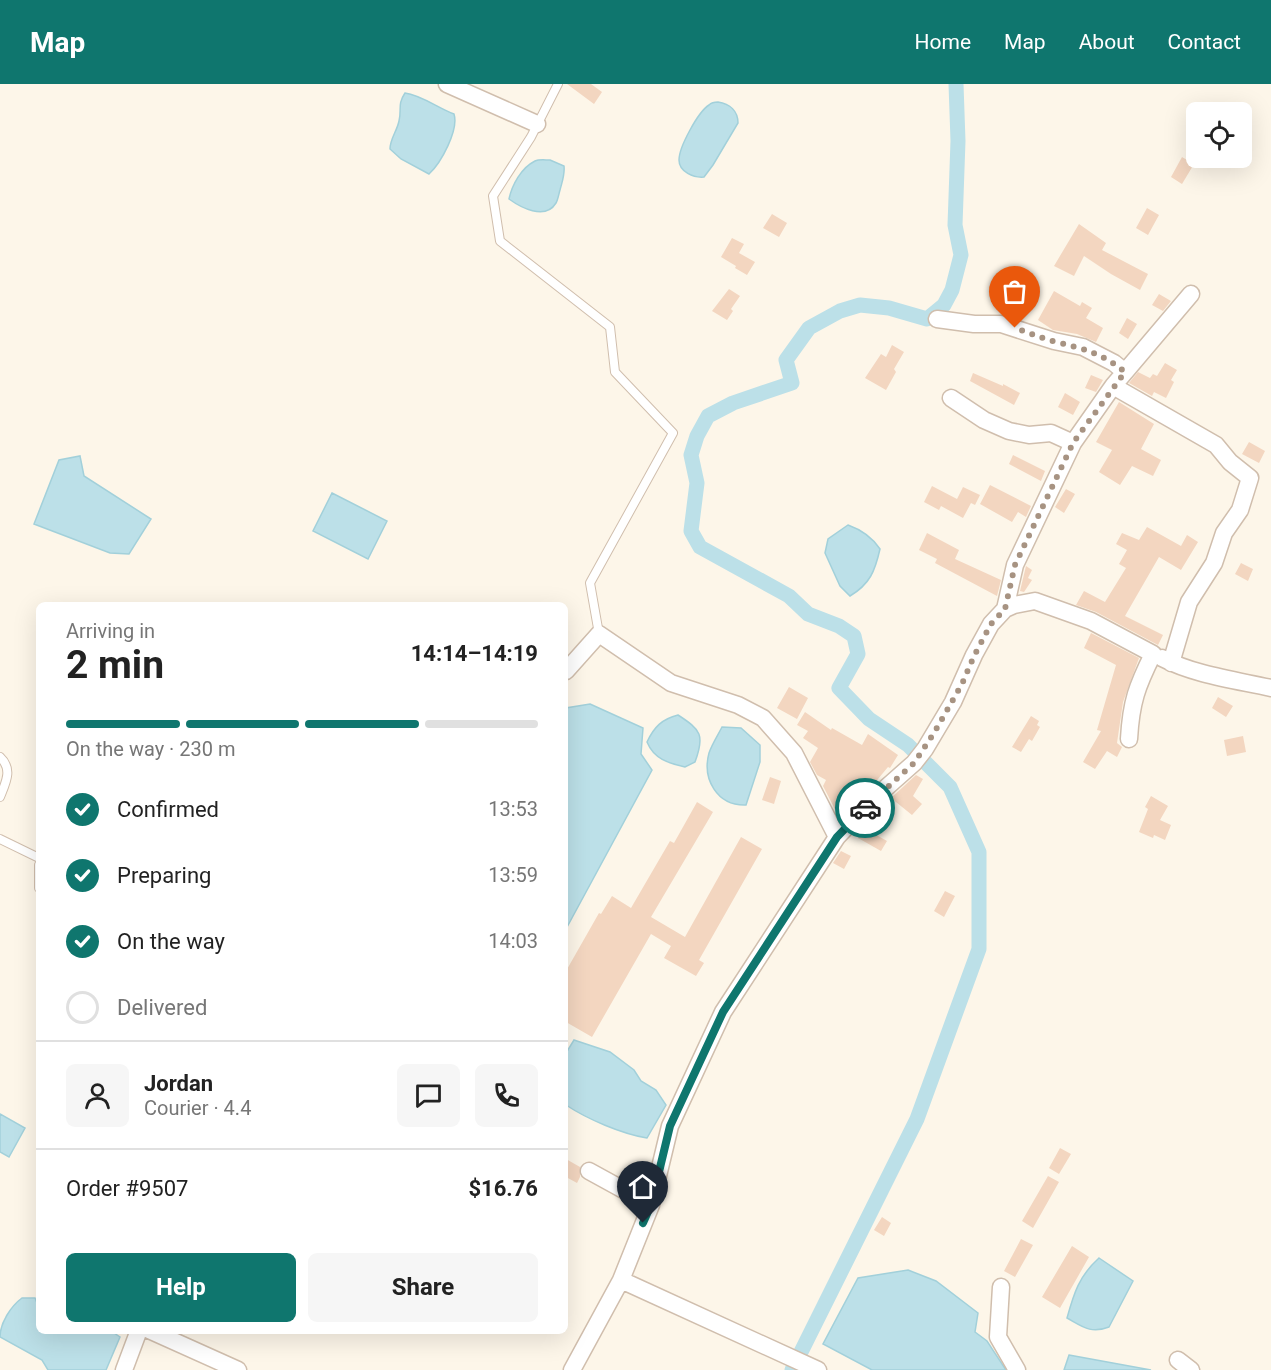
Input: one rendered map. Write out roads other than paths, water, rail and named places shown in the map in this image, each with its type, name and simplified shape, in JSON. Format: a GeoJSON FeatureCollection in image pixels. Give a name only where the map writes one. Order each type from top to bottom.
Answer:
{"type":"FeatureCollection","features":[{"type":"Feature","properties":{"kind":"street"},"geometry":{"type":"LineString","coordinates":[[447,84],[537,124]]}},
{"type":"Feature","properties":{"kind":"street"},"geometry":{"type":"LineString","coordinates":[[1005,609],[1015,565],[1073,443],[1113,386],[1191,294]]}},
{"type":"Feature","properties":{"kind":"street"},"geometry":{"type":"LineString","coordinates":[[937,319],[974,324],[1001,324],[1054,341],[1083,347],[1114,363],[1125,372]]}},
{"type":"Feature","properties":{"kind":"street"},"geometry":{"type":"LineString","coordinates":[[1113,386],[1216,445],[1230,462],[1250,478],[1239,510],[1224,533],[1214,563],[1189,602],[1172,663]]}},
{"type":"Feature","properties":{"kind":"street"},"geometry":{"type":"LineString","coordinates":[[951,398],[984,420],[1009,431],[1029,435],[1052,433],[1073,443]]}},
{"type":"Feature","properties":{"kind":"street"},"geometry":{"type":"LineString","coordinates":[[572,1370],[621,1280],[651,1205],[670,1126],[723,1012],[837,837],[871,801],[914,763],[925,749],[953,702],[991,624],[1005,609],[1035,601],[1091,621],[1172,663],[1271,688]]}},
{"type":"Feature","properties":{"kind":"street"},"geometry":{"type":"LineString","coordinates":[[568,669],[599,634],[671,683],[738,705],[763,718],[794,753],[837,837]]}},
{"type":"Feature","properties":{"kind":"street"},"geometry":{"type":"LineString","coordinates":[[1129,739],[1137,688],[1153,654]]}},
{"type":"Feature","properties":{"kind":"street"},"geometry":{"type":"LineString","coordinates":[[589,1171],[651,1205]]}},
{"type":"Feature","properties":{"kind":"street"},"geometry":{"type":"LineString","coordinates":[[621,1280],[813,1368]]}},
{"type":"Feature","properties":{"kind":"street"},"geometry":{"type":"LineString","coordinates":[[1001,1287],[998,1337],[1017,1370]]}},
{"type":"Feature","properties":{"kind":"street"},"geometry":{"type":"LineString","coordinates":[[124,1370],[138,1334]]}},
{"type":"Feature","properties":{"kind":"street"},"geometry":{"type":"LineString","coordinates":[[157,1334],[238,1370]]}},
{"type":"Feature","properties":{"kind":"lane"},"geometry":{"type":"LineString","coordinates":[[558,84],[537,124],[493,196],[500,241],[610,327],[615,372],[673,433],[590,583],[599,634]]}},
{"type":"Feature","properties":{"kind":"lane"},"geometry":{"type":"LineString","coordinates":[[0,757],[7,763],[8,771],[0,797]]}},
{"type":"Feature","properties":{"kind":"lane"},"geometry":{"type":"LineString","coordinates":[[0,839],[36,857]]}},
{"type":"Feature","properties":{"kind":"water"},"geometry":{"type":"Polygon","coordinates":[[[405,93],[417,96],[454,114],[454,129],[448,146],[429,174],[401,159],[390,149],[405,93]]]}},
{"type":"Feature","properties":{"kind":"water"},"geometry":{"type":"Polygon","coordinates":[[[718,102],[732,109],[737,115],[738,123],[704,177],[692,175],[684,171],[680,164],[682,147],[700,115],[710,104],[718,102]]]}},
{"type":"Feature","properties":{"kind":"water"},"geometry":{"type":"Polygon","coordinates":[[[537,160],[550,160],[564,166],[557,200],[551,208],[546,211],[533,211],[509,199],[512,188],[525,168],[537,160]]]}},
{"type":"Feature","properties":{"kind":"water"},"geometry":{"type":"Polygon","coordinates":[[[80,456],[84,476],[151,519],[129,554],[110,553],[34,524],[59,460],[80,456]]]}},
{"type":"Feature","properties":{"kind":"water"},"geometry":{"type":"Polygon","coordinates":[[[332,493],[387,521],[368,559],[313,531],[332,493]]]}},
{"type":"Feature","properties":{"kind":"water"},"geometry":{"type":"Polygon","coordinates":[[[848,525],[866,534],[880,549],[871,576],[850,596],[840,586],[825,553],[828,539],[848,525]]]}},
{"type":"Feature","properties":{"kind":"water"},"geometry":{"type":"Polygon","coordinates":[[[590,704],[643,728],[641,754],[652,770],[568,925],[568,708],[590,704]]]}},
{"type":"Feature","properties":{"kind":"water"},"geometry":{"type":"Polygon","coordinates":[[[678,715],[696,729],[700,739],[695,762],[685,767],[662,759],[654,753],[647,742],[659,724],[678,715]]]}},
{"type":"Feature","properties":{"kind":"water"},"geometry":{"type":"Polygon","coordinates":[[[722,727],[741,728],[760,745],[760,762],[746,805],[727,801],[714,789],[710,781],[707,763],[709,753],[722,727]]]}},
{"type":"Feature","properties":{"kind":"water"},"geometry":{"type":"Polygon","coordinates":[[[574,1040],[610,1052],[634,1070],[641,1081],[656,1090],[666,1105],[647,1138],[605,1125],[568,1106],[568,1050],[574,1040]]]}},
{"type":"Feature","properties":{"kind":"water"},"geometry":{"type":"Polygon","coordinates":[[[0,1114],[25,1128],[9,1157],[0,1152],[0,1114]]]}},
{"type":"Feature","properties":{"kind":"water"},"geometry":{"type":"Polygon","coordinates":[[[1099,1258],[1133,1281],[1109,1327],[1092,1330],[1067,1318],[1078,1285],[1099,1258]]]}},
{"type":"Feature","properties":{"kind":"water"},"geometry":{"type":"Polygon","coordinates":[[[908,1270],[936,1281],[978,1313],[975,1332],[987,1341],[1006,1370],[872,1370],[823,1344],[858,1278],[908,1270]]]}},
{"type":"Feature","properties":{"kind":"water"},"geometry":{"type":"Polygon","coordinates":[[[22,1298],[35,1298],[36,1334],[116,1334],[120,1337],[106,1370],[48,1370],[42,1360],[0,1337],[2,1326],[14,1306],[22,1298]]]}},
{"type":"Feature","properties":{"kind":"water"},"geometry":{"type":"Polygon","coordinates":[[[1069,1355],[1151,1370],[1064,1370],[1069,1355]]]}},
{"type":"Feature","properties":{"kind":"waterway"},"geometry":{"type":"LineString","coordinates":[[792,1370],[917,1119],[979,949],[979,852],[950,787],[908,745],[869,719],[839,688],[858,654],[854,636],[839,626],[808,614],[789,596],[700,547],[691,531],[697,483],[691,455],[697,436],[708,416],[733,403],[792,383],[786,360],[809,328],[840,311],[860,305],[889,308],[927,319],[944,305],[952,290],[961,255],[955,225],[958,141],[956,84]]}}]}
